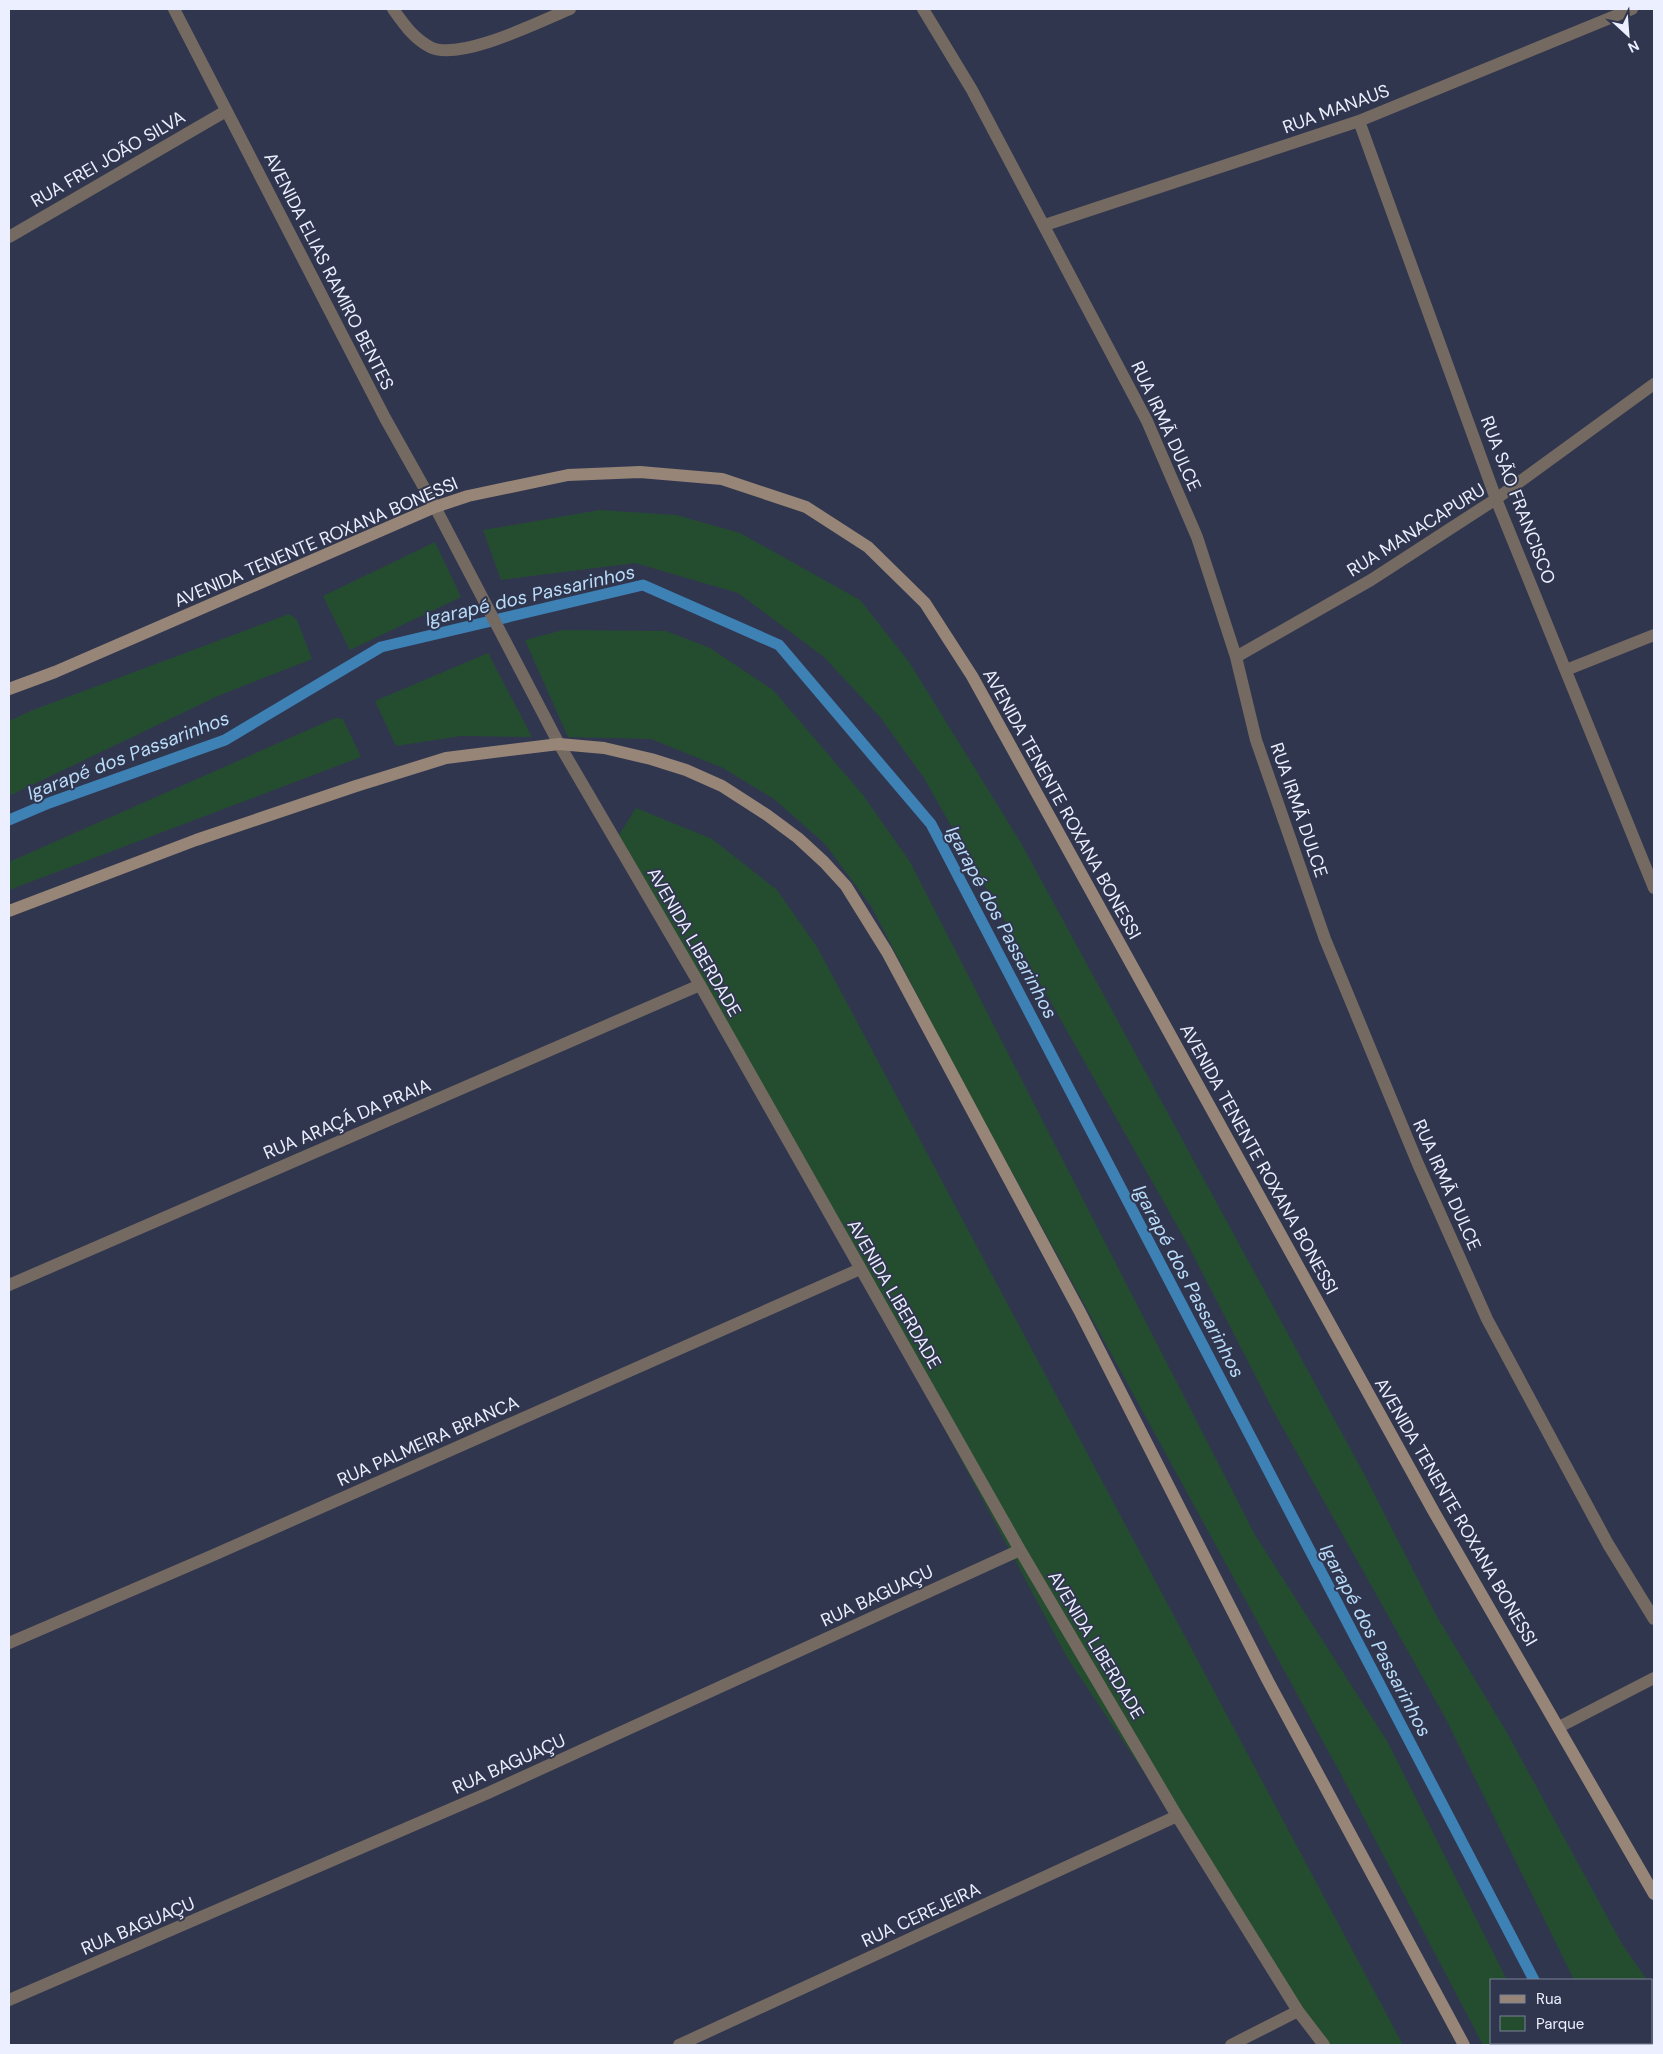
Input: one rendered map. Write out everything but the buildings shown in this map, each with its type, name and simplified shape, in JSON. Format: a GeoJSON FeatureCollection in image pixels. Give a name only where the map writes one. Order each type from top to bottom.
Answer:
{"type":"FeatureCollection","features":[{"type":"Feature","properties":{"kind":"street","name":"AVENIDA ELIAS RAMIRO BENTES"},"geometry":{"type":"LineString","coordinates":[[174,9],[385,418],[456,547]]}},
{"type":"Feature","properties":{"kind":"street"},"geometry":{"type":"LineString","coordinates":[[393,9],[409,32],[432,48],[454,50],[484,45],[570,9]]}},
{"type":"Feature","properties":{"kind":"street","name":"RUA IRMÃ DULCE"},"geometry":{"type":"LineString","coordinates":[[923,9],[972,90],[1147,421],[1198,537],[1236,657],[1256,740],[1325,940],[1418,1164],[1487,1318],[1608,1544],[1654,1619]]}},
{"type":"Feature","properties":{"kind":"street","name":"RUA MANAUS"},"geometry":{"type":"LineString","coordinates":[[1045,225],[1360,121],[1632,9]]}},
{"type":"Feature","properties":{"kind":"street","name":"RUA FREI JOÃO SILVA"},"geometry":{"type":"LineString","coordinates":[[9,237],[226,111]]}},
{"type":"Feature","properties":{"kind":"street","name":"RUA SÃO FRANCISCO"},"geometry":{"type":"LineString","coordinates":[[1360,121],[1496,499],[1654,888]]}},
{"type":"Feature","properties":{"kind":"street","name":"RUA MANACAPURU"},"geometry":{"type":"LineString","coordinates":[[1236,657],[1371,580],[1496,499],[1654,384]]}},
{"type":"Feature","properties":{"kind":"street","name":"AVENIDA TENENTE ROXANA BONESSI"},"geometry":{"type":"LineString","coordinates":[[9,689],[73,664],[435,507],[468,496],[568,475],[640,472],[722,479],[806,507],[868,546],[925,603],[972,676],[1434,1512],[1654,1894]]}},
{"type":"Feature","properties":{"kind":"street","name":"AVENIDA LIBERDADE"},"geometry":{"type":"LineString","coordinates":[[456,547],[559,744],[700,985],[1020,1550],[1177,1816],[1298,2010],[1324,2045]]}},
{"type":"Feature","properties":{"kind":"street"},"geometry":{"type":"LineString","coordinates":[[1566,670],[1654,635]]}},
{"type":"Feature","properties":{"kind":"street"},"geometry":{"type":"LineString","coordinates":[[9,911],[196,840],[446,758],[559,744],[604,748],[651,759],[686,770],[722,786],[798,838],[846,886],[887,952],[1071,1294],[1272,1690],[1464,2045]]}},
{"type":"Feature","properties":{"kind":"street","name":"RUA ARAÇÁ DA PRAIA"},"geometry":{"type":"LineString","coordinates":[[9,1285],[700,985]]}},
{"type":"Feature","properties":{"kind":"street","name":"RUA PALMEIRA BRANCA"},"geometry":{"type":"LineString","coordinates":[[9,1643],[860,1269]]}},
{"type":"Feature","properties":{"kind":"street","name":"RUA BAGUAÇU"},"geometry":{"type":"LineString","coordinates":[[9,2000],[488,1793],[1020,1550]]}},
{"type":"Feature","properties":{"kind":"street"},"geometry":{"type":"LineString","coordinates":[[1559,1727],[1654,1678]]}},
{"type":"Feature","properties":{"kind":"street","name":"RUA CEREJEIRA"},"geometry":{"type":"LineString","coordinates":[[679,2045],[1177,1816]]}},
{"type":"Feature","properties":{"kind":"street"},"geometry":{"type":"LineString","coordinates":[[1231,2045],[1298,2010]]}},
{"type":"Feature","properties":{"kind":"green space"},"geometry":{"type":"Polygon","coordinates":[[[600,510],[676,515],[740,533],[860,600],[909,662],[1021,843],[1363,1472],[1436,1615],[1506,1731],[1622,1944],[1646,1979],[1574,1979],[1446,1719],[1274,1412],[1187,1243],[924,778],[880,717],[824,657],[738,593],[635,563],[501,580],[483,530],[600,510]]]}},
{"type":"Feature","properties":{"kind":"green space"},"geometry":{"type":"Polygon","coordinates":[[[435,542],[461,597],[350,650],[323,596],[435,542]]]}},
{"type":"Feature","properties":{"kind":"green space"},"geometry":{"type":"Polygon","coordinates":[[[289,614],[297,620],[312,659],[220,695],[9,796],[9,721],[33,710],[289,614]]]}},
{"type":"Feature","properties":{"kind":"green space"},"geometry":{"type":"Polygon","coordinates":[[[563,630],[666,631],[710,648],[773,690],[863,795],[910,862],[1255,1535],[1387,1741],[1506,1979],[1490,1979],[1490,2044],[1540,2045],[1483,2045],[1344,1780],[953,1064],[871,906],[825,844],[774,799],[723,768],[651,739],[568,737],[525,640],[563,630]]]}},
{"type":"Feature","properties":{"kind":"green space"},"geometry":{"type":"Polygon","coordinates":[[[488,653],[532,737],[461,736],[396,746],[375,701],[488,653]]]}},
{"type":"Feature","properties":{"kind":"green space"},"geometry":{"type":"Polygon","coordinates":[[[335,718],[343,719],[361,757],[9,890],[9,862],[335,718]]]}},
{"type":"Feature","properties":{"kind":"green space"},"geometry":{"type":"Polygon","coordinates":[[[636,808],[712,839],[777,890],[817,947],[1403,2045],[1331,2045],[1307,2015],[1068,1659],[729,1027],[619,835],[636,808]]]}},
{"type":"Feature","properties":{"kind":"waterway","name":"Igarapé dos Passarinhos"},"geometry":{"type":"LineString","coordinates":[[9,820],[49,803],[225,740],[381,647],[643,585],[779,645],[931,824],[1533,1979]]}}]}
